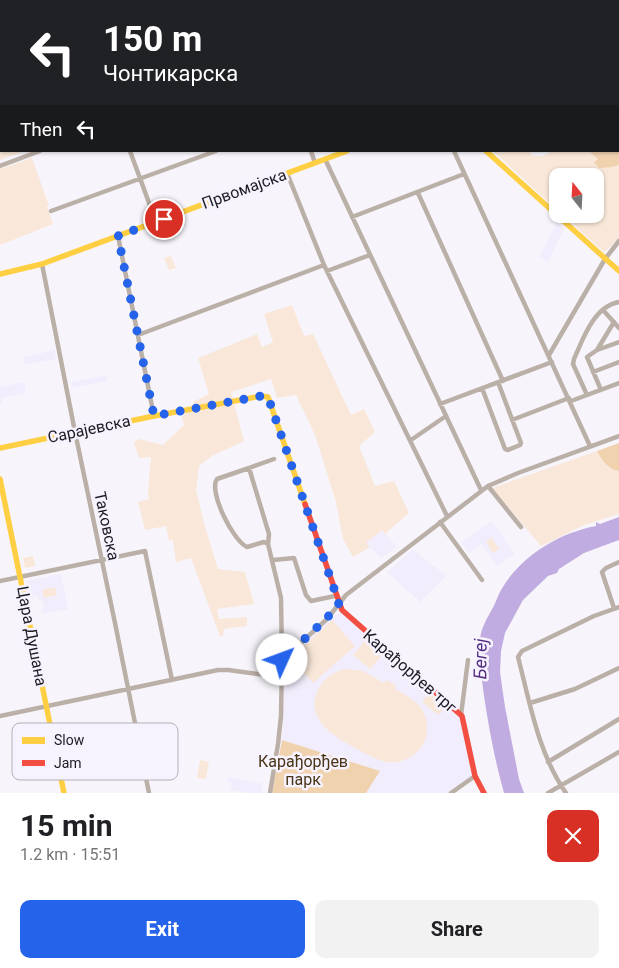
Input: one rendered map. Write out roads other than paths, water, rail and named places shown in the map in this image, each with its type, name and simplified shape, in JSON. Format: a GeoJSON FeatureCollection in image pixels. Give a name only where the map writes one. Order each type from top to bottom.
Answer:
{"type":"FeatureCollection","features":[{"type":"Feature","properties":{"kind":"street"},"geometry":{"type":"LineString","coordinates":[[0,166],[37,152]]}},
{"type":"Feature","properties":{"kind":"street"},"geometry":{"type":"LineString","coordinates":[[130,152],[156,222]]}},
{"type":"Feature","properties":{"kind":"street"},"geometry":{"type":"LineString","coordinates":[[51,211],[213,152]]}},
{"type":"Feature","properties":{"kind":"street"},"geometry":{"type":"LineString","coordinates":[[311,152],[315,163]]}},
{"type":"Feature","properties":{"kind":"street","name":"Првомајска"},"geometry":{"type":"LineString","coordinates":[[0,274],[42,264],[344,152]]}},
{"type":"Feature","properties":{"kind":"street"},"geometry":{"type":"LineString","coordinates":[[454,152],[590,446]]}},
{"type":"Feature","properties":{"kind":"street"},"geometry":{"type":"LineString","coordinates":[[487,152],[619,271]]}},
{"type":"Feature","properties":{"kind":"street"},"geometry":{"type":"LineString","coordinates":[[325,159],[481,490]]}},
{"type":"Feature","properties":{"kind":"street"},"geometry":{"type":"LineString","coordinates":[[287,173],[324,265],[447,516]]}},
{"type":"Feature","properties":{"kind":"street"},"geometry":{"type":"LineString","coordinates":[[352,217],[464,174]]}},
{"type":"Feature","properties":{"kind":"street"},"geometry":{"type":"LineString","coordinates":[[418,193],[501,382],[521,443],[520,445],[508,450],[505,449],[482,388]]}},
{"type":"Feature","properties":{"kind":"street"},"geometry":{"type":"LineString","coordinates":[[118,236],[154,416]]}},
{"type":"Feature","properties":{"kind":"street"},"geometry":{"type":"LineString","coordinates":[[549,355],[605,258],[619,241]]}},
{"type":"Feature","properties":{"kind":"street"},"geometry":{"type":"LineString","coordinates":[[327,271],[370,254]]}},
{"type":"Feature","properties":{"kind":"street","name":"Таковска"},"geometry":{"type":"LineString","coordinates":[[42,264],[135,723]]}},
{"type":"Feature","properties":{"kind":"street"},"geometry":{"type":"LineString","coordinates":[[138,335],[324,265]]}},
{"type":"Feature","properties":{"kind":"street"},"geometry":{"type":"LineString","coordinates":[[587,395],[573,364],[596,317],[611,304],[619,302]]}},
{"type":"Feature","properties":{"kind":"street"},"geometry":{"type":"LineString","coordinates":[[602,310],[619,328]]}},
{"type":"Feature","properties":{"kind":"street"},"geometry":{"type":"LineString","coordinates":[[597,350],[614,322]]}},
{"type":"Feature","properties":{"kind":"street"},"geometry":{"type":"LineString","coordinates":[[577,353],[587,356],[619,342]]}},
{"type":"Feature","properties":{"kind":"street"},"geometry":{"type":"LineString","coordinates":[[587,356],[601,390]]}},
{"type":"Feature","properties":{"kind":"street"},"geometry":{"type":"LineString","coordinates":[[440,404],[552,362]]}},
{"type":"Feature","properties":{"kind":"street"},"geometry":{"type":"LineString","coordinates":[[593,372],[619,362]]}},
{"type":"Feature","properties":{"kind":"street"},"geometry":{"type":"LineString","coordinates":[[512,420],[619,383]]}},
{"type":"Feature","properties":{"kind":"street","name":"Сарајевска"},"geometry":{"type":"LineString","coordinates":[[0,448],[264,395],[270,399]]}},
{"type":"Feature","properties":{"kind":"street","name":"Карађорђев трг"},"geometry":{"type":"LineString","coordinates":[[270,399],[339,603],[346,614],[461,715],[475,776],[484,793]]}},
{"type":"Feature","properties":{"kind":"street"},"geometry":{"type":"LineString","coordinates":[[410,440],[446,416]]}},
{"type":"Feature","properties":{"kind":"street"},"geometry":{"type":"LineString","coordinates":[[282,660],[327,618],[346,594],[481,490],[499,480],[619,436]]}},
{"type":"Feature","properties":{"kind":"street"},"geometry":{"type":"LineString","coordinates":[[268,544],[264,542],[251,547],[240,543],[227,525],[214,487],[215,482],[220,478],[274,460]]}},
{"type":"Feature","properties":{"kind":"street"},"geometry":{"type":"LineString","coordinates":[[249,468],[269,534],[268,544],[281,598],[282,660],[279,735],[270,793]]}},
{"type":"Feature","properties":{"kind":"street","name":"Цара Душана"},"geometry":{"type":"LineString","coordinates":[[0,479],[50,723]]}},
{"type":"Feature","properties":{"kind":"street"},"geometry":{"type":"LineString","coordinates":[[488,486],[522,527]]}},
{"type":"Feature","properties":{"kind":"street"},"geometry":{"type":"LineString","coordinates":[[440,522],[482,580]]}},
{"type":"Feature","properties":{"kind":"street"},"geometry":{"type":"LineString","coordinates":[[0,581],[145,551],[172,680]]}},
{"type":"Feature","properties":{"kind":"street"},"geometry":{"type":"LineString","coordinates":[[273,560],[294,558],[308,600],[336,596]]}},
{"type":"Feature","properties":{"kind":"street"},"geometry":{"type":"LineString","coordinates":[[566,793],[548,762],[518,657],[522,651],[616,607],[602,573],[606,568],[619,562]]}},
{"type":"Feature","properties":{"kind":"street"},"geometry":{"type":"LineString","coordinates":[[461,715],[468,660]]}},
{"type":"Feature","properties":{"kind":"street"},"geometry":{"type":"LineString","coordinates":[[530,702],[575,689],[619,668]]}},
{"type":"Feature","properties":{"kind":"street"},"geometry":{"type":"LineString","coordinates":[[0,716],[128,688],[223,670],[281,677]]}},
{"type":"Feature","properties":{"kind":"street"},"geometry":{"type":"LineString","coordinates":[[548,762],[619,719]]}},
{"type":"Feature","properties":{"kind":"street"},"geometry":{"type":"LineString","coordinates":[[548,793],[619,752]]}},
{"type":"Feature","properties":{"kind":"street"},"geometry":{"type":"LineString","coordinates":[[451,793],[475,776]]}},
{"type":"Feature","properties":{"kind":"street","name":"Цара Душана"},"geometry":{"type":"LineString","coordinates":[[61,780],[64,793]]}},
{"type":"Feature","properties":{"kind":"street","name":"Таковска"},"geometry":{"type":"LineString","coordinates":[[146,780],[148,793]]}},
{"type":"Feature","properties":{"kind":"water","name":"Бегеј"},"geometry":{"type":"Polygon","coordinates":[[[619,517],[619,540],[584,553],[559,569],[557,573],[548,576],[523,600],[505,633],[501,651],[500,672],[519,779],[524,793],[504,793],[490,733],[480,668],[479,646],[484,625],[501,590],[509,578],[529,557],[541,548],[568,534],[596,526],[596,522],[600,524],[619,517]]]}},
{"type":"Feature","properties":{"kind":"park label","name":"Карађорђев парк"},"geometry":{"type":"Point","coordinates":[303,770]}}]}
